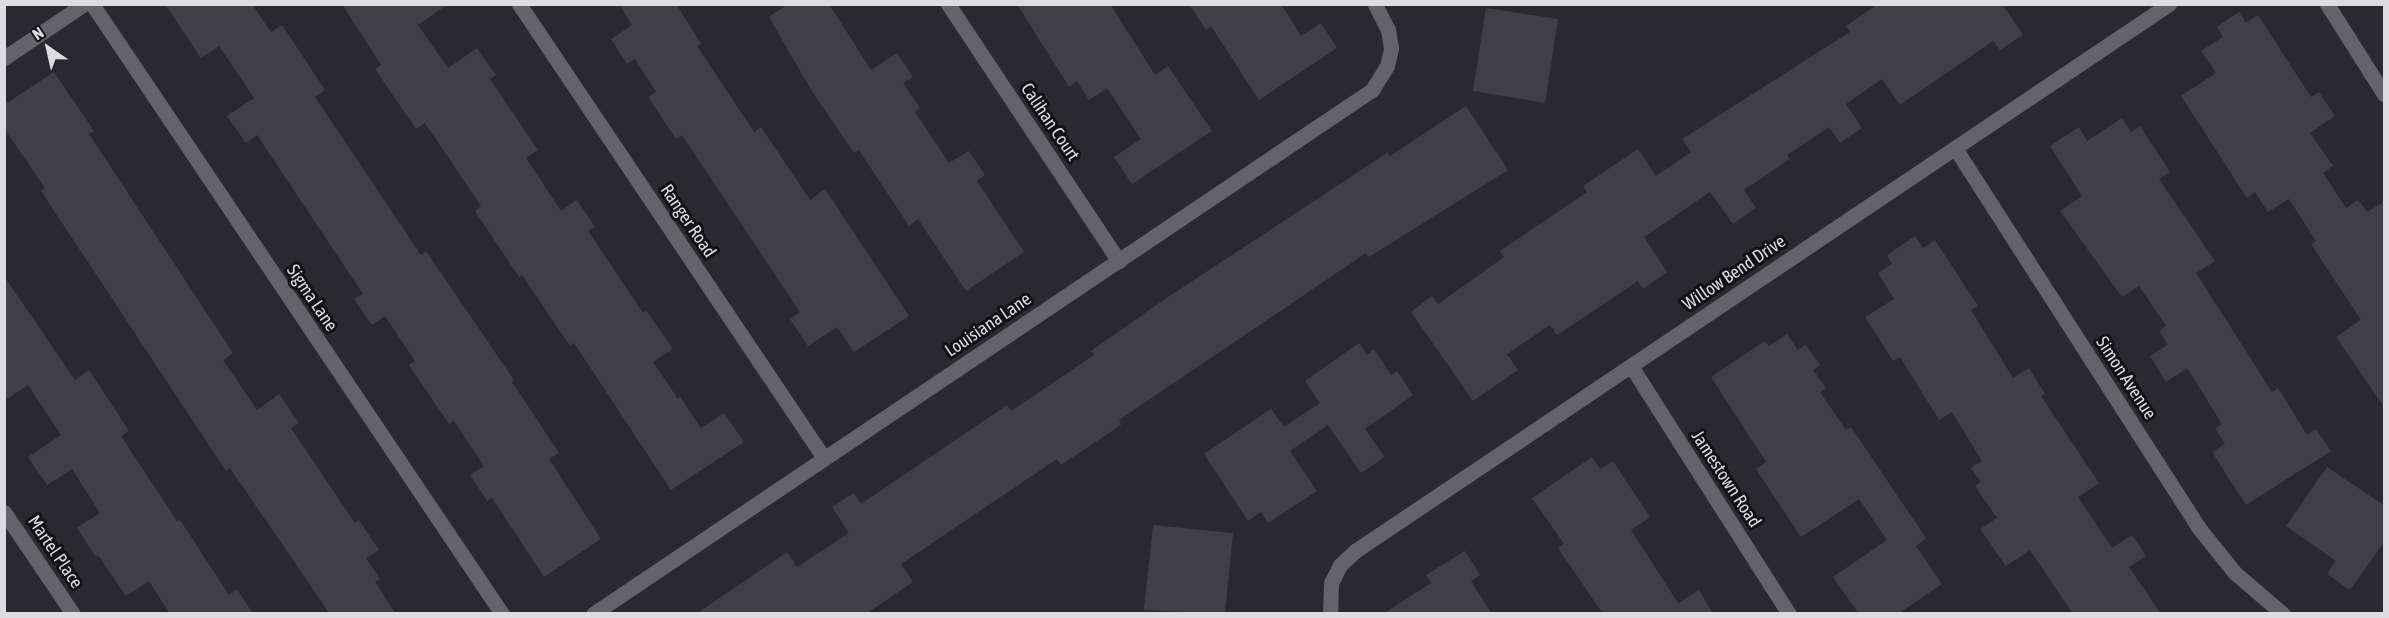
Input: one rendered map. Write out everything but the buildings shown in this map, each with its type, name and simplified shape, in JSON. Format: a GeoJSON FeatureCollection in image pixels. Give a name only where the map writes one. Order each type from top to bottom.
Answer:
{"type":"FeatureCollection","features":[{"type":"Feature","properties":{"kind":"street"},"geometry":{"type":"LineString","coordinates":[[4,58],[84,4]]}},
{"type":"Feature","properties":{"kind":"street","name":"Sigma Lane"},"geometry":{"type":"LineString","coordinates":[[92,4],[501,614]]}},
{"type":"Feature","properties":{"kind":"street","name":"Ranger Road"},"geometry":{"type":"LineString","coordinates":[[519,4],[824,458]]}},
{"type":"Feature","properties":{"kind":"street","name":"Calihan Court"},"geometry":{"type":"LineString","coordinates":[[948,4],[1119,261]]}},
{"type":"Feature","properties":{"kind":"street","name":"Louisiana Lane"},"geometry":{"type":"LineString","coordinates":[[593,614],[1372,90],[1389,57],[1389,30],[1375,4]]}},
{"type":"Feature","properties":{"kind":"street","name":"Willow Bend Drive"},"geometry":{"type":"LineString","coordinates":[[1330,614],[1331,583],[1340,565],[1355,551],[2169,4]]}},
{"type":"Feature","properties":{"kind":"street"},"geometry":{"type":"LineString","coordinates":[[2327,4],[2385,94]]}},
{"type":"Feature","properties":{"kind":"street","name":"Simon Avenue"},"geometry":{"type":"LineString","coordinates":[[1955,148],[2198,527],[2235,573],[2283,614]]}},
{"type":"Feature","properties":{"kind":"street","name":"Jamestown Road"},"geometry":{"type":"LineString","coordinates":[[1631,366],[1789,614]]}},
{"type":"Feature","properties":{"kind":"street","name":"Martel Place"},"geometry":{"type":"LineString","coordinates":[[4,512],[73,614]]}}]}
